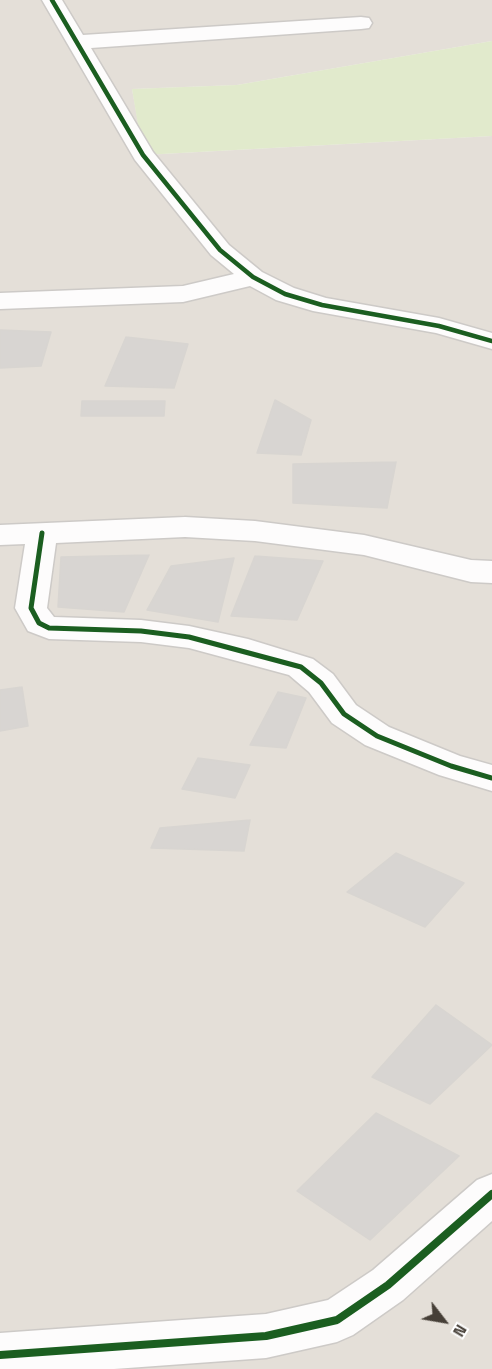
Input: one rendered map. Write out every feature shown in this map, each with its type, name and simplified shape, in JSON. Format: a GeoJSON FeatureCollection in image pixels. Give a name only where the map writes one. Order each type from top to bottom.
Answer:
{"type":"FeatureCollection","features":[{"type":"Feature","properties":{"kind":"street"},"geometry":{"type":"LineString","coordinates":[[52,0],[143,154],[220,250],[253,277],[285,294],[322,305],[439,326],[492,340]]}},
{"type":"Feature","properties":{"kind":"street"},"geometry":{"type":"LineString","coordinates":[[77,42],[361,22]]}},
{"type":"Feature","properties":{"kind":"street"},"geometry":{"type":"LineString","coordinates":[[0,301],[183,294],[253,277]]}},
{"type":"Feature","properties":{"kind":"street"},"geometry":{"type":"LineString","coordinates":[[0,535],[185,527],[255,531],[364,545],[471,571],[492,572]]}},
{"type":"Feature","properties":{"kind":"street"},"geometry":{"type":"LineString","coordinates":[[42,533],[31,609],[39,623],[49,628],[141,631],[189,637],[301,667],[321,683],[344,714],[377,736],[451,766],[492,778]]}},
{"type":"Feature","properties":{"kind":"street"},"geometry":{"type":"LineString","coordinates":[[0,1355],[266,1335],[337,1320],[388,1285],[492,1194]]}},
{"type":"Feature","properties":{"kind":"shaded area"},"geometry":{"type":"Polygon","coordinates":[[[0,0],[492,0],[492,41],[237,85],[132,89],[144,155],[492,136],[492,1369],[0,1369],[0,0]]]}},
{"type":"Feature","properties":{"kind":"green space"},"geometry":{"type":"Polygon","coordinates":[[[492,41],[492,136],[143,155],[132,89],[237,85],[492,41]]]}},
{"type":"Feature","properties":{"kind":"building"},"geometry":{"type":"Polygon","coordinates":[[[0,330],[51,332],[41,366],[0,368],[0,330]]]}},
{"type":"Feature","properties":{"kind":"building"},"geometry":{"type":"Polygon","coordinates":[[[126,337],[188,344],[174,388],[105,386],[126,337]]]}},
{"type":"Feature","properties":{"kind":"building"},"geometry":{"type":"Polygon","coordinates":[[[275,400],[311,420],[301,455],[257,453],[275,400]]]}},
{"type":"Feature","properties":{"kind":"building"},"geometry":{"type":"Polygon","coordinates":[[[82,401],[165,401],[164,416],[81,416],[82,401]]]}},
{"type":"Feature","properties":{"kind":"building"},"geometry":{"type":"Polygon","coordinates":[[[396,462],[387,508],[293,503],[293,464],[396,462]]]}},
{"type":"Feature","properties":{"kind":"building"},"geometry":{"type":"Polygon","coordinates":[[[149,555],[124,612],[58,607],[61,557],[149,555]]]}},
{"type":"Feature","properties":{"kind":"building"},"geometry":{"type":"Polygon","coordinates":[[[255,556],[323,561],[297,620],[231,616],[255,556]]]}},
{"type":"Feature","properties":{"kind":"building"},"geometry":{"type":"Polygon","coordinates":[[[234,558],[218,622],[147,610],[171,566],[234,558]]]}},
{"type":"Feature","properties":{"kind":"building"},"geometry":{"type":"Polygon","coordinates":[[[22,687],[28,726],[0,731],[0,690],[22,687]]]}},
{"type":"Feature","properties":{"kind":"building"},"geometry":{"type":"Polygon","coordinates":[[[278,692],[306,698],[286,748],[250,745],[278,692]]]}},
{"type":"Feature","properties":{"kind":"building"},"geometry":{"type":"Polygon","coordinates":[[[198,758],[250,765],[235,798],[182,789],[198,758]]]}},
{"type":"Feature","properties":{"kind":"building"},"geometry":{"type":"Polygon","coordinates":[[[250,820],[244,851],[151,848],[160,828],[250,820]]]}},
{"type":"Feature","properties":{"kind":"building"},"geometry":{"type":"Polygon","coordinates":[[[396,853],[464,883],[425,927],[347,892],[396,853]]]}},
{"type":"Feature","properties":{"kind":"building"},"geometry":{"type":"Polygon","coordinates":[[[436,1005],[492,1045],[430,1104],[372,1077],[436,1005]]]}},
{"type":"Feature","properties":{"kind":"building"},"geometry":{"type":"Polygon","coordinates":[[[376,1113],[459,1156],[370,1240],[297,1191],[376,1113]]]}},
{"type":"Feature","properties":{"kind":"cycle path"},"geometry":{"type":"LineString","coordinates":[[52,0],[143,155],[220,250],[253,277],[285,294],[322,305],[439,326],[492,341]]}},
{"type":"Feature","properties":{"kind":"cycle path"},"geometry":{"type":"LineString","coordinates":[[42,533],[31,608],[39,623],[49,628],[141,631],[189,637],[301,667],[321,683],[344,714],[377,736],[451,766],[492,778]]}},
{"type":"Feature","properties":{"kind":"cycle path"},"geometry":{"type":"LineString","coordinates":[[0,1355],[266,1336],[337,1320],[388,1285],[492,1194]]}}]}
